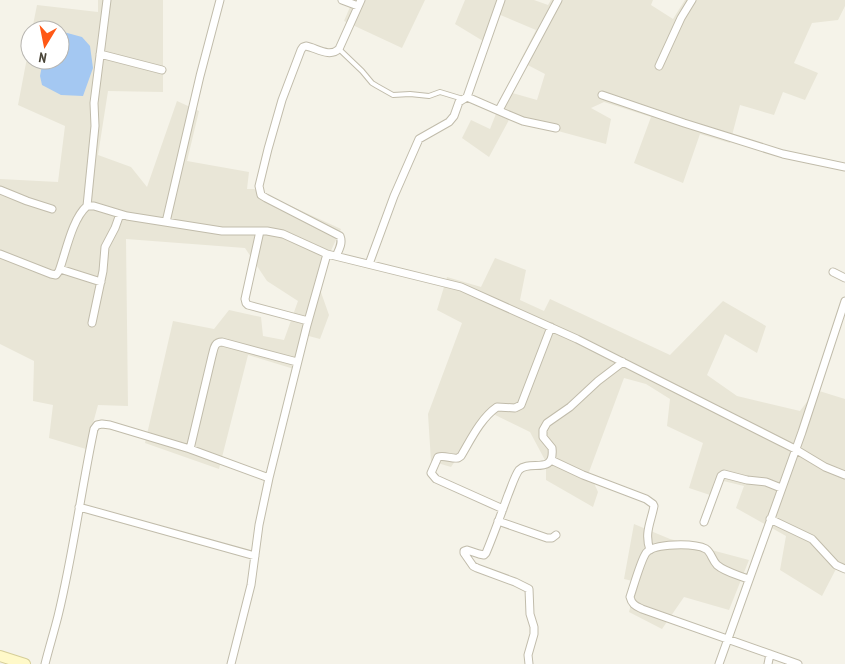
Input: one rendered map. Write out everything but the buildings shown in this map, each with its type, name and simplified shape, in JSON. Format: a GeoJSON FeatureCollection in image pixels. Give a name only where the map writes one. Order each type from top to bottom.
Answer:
{"type":"FeatureCollection","features":[{"type":"Feature","properties":{"kind":"street"},"geometry":{"type":"LineString","coordinates":[[87,206],[94,126],[94,103],[107,0]]}},
{"type":"Feature","properties":{"kind":"street"},"geometry":{"type":"LineString","coordinates":[[166,222],[220,0]]}},
{"type":"Feature","properties":{"kind":"street"},"geometry":{"type":"LineString","coordinates":[[336,256],[342,239],[340,236],[266,198],[261,195],[259,189],[282,100],[301,50],[306,46],[329,53],[339,50],[359,3],[342,0]]}},
{"type":"Feature","properties":{"kind":"street"},"geometry":{"type":"LineString","coordinates":[[369,264],[394,196],[419,139],[449,122],[454,116],[459,102],[465,98],[501,0]]}},
{"type":"Feature","properties":{"kind":"street"},"geometry":{"type":"LineString","coordinates":[[499,110],[558,0]]}},
{"type":"Feature","properties":{"kind":"street"},"geometry":{"type":"LineString","coordinates":[[660,66],[681,18],[692,0]]}},
{"type":"Feature","properties":{"kind":"street"},"geometry":{"type":"LineString","coordinates":[[100,54],[162,70]]}},
{"type":"Feature","properties":{"kind":"street"},"geometry":{"type":"LineString","coordinates":[[602,94],[684,123],[782,154],[845,167]]}},
{"type":"Feature","properties":{"kind":"street"},"geometry":{"type":"LineString","coordinates":[[465,98],[523,121],[556,128]]}},
{"type":"Feature","properties":{"kind":"street"},"geometry":{"type":"LineString","coordinates":[[0,190],[28,202],[52,209]]}},
{"type":"Feature","properties":{"kind":"street"},"geometry":{"type":"LineString","coordinates":[[0,254],[56,275],[60,272],[76,221],[87,206],[94,206],[120,214],[222,231],[260,231],[283,234],[327,254],[461,288],[577,339],[795,449],[825,467],[845,475]]}},
{"type":"Feature","properties":{"kind":"street"},"geometry":{"type":"LineString","coordinates":[[92,322],[101,282],[106,247],[116,228],[120,214]]}},
{"type":"Feature","properties":{"kind":"street"},"geometry":{"type":"LineString","coordinates":[[260,231],[245,299],[246,303],[308,322]]}},
{"type":"Feature","properties":{"kind":"street"},"geometry":{"type":"LineString","coordinates":[[231,664],[251,585],[259,525],[269,478],[297,362],[327,254]]}},
{"type":"Feature","properties":{"kind":"street"},"geometry":{"type":"LineString","coordinates":[[60,269],[101,282]]}},
{"type":"Feature","properties":{"kind":"street"},"geometry":{"type":"LineString","coordinates":[[833,272],[845,278]]}},
{"type":"Feature","properties":{"kind":"street"},"geometry":{"type":"LineString","coordinates":[[719,664],[845,301]]}},
{"type":"Feature","properties":{"kind":"street"},"geometry":{"type":"LineString","coordinates":[[503,508],[436,479],[431,473],[438,457],[458,458],[484,420],[497,406],[515,408],[521,405],[551,327]]}},
{"type":"Feature","properties":{"kind":"street"},"geometry":{"type":"LineString","coordinates":[[190,449],[216,344],[222,342],[297,362]]}},
{"type":"Feature","properties":{"kind":"street"},"geometry":{"type":"LineString","coordinates":[[529,664],[528,655],[534,627],[531,622],[529,588],[476,568],[464,551],[467,550],[484,555],[486,553],[519,470],[524,467],[544,465],[551,460],[552,448],[543,437],[543,430],[547,423],[570,407],[598,381],[623,362]]}},
{"type":"Feature","properties":{"kind":"street"},"geometry":{"type":"LineString","coordinates":[[45,664],[58,615],[94,429],[97,425],[110,425],[190,449],[269,478]]}},
{"type":"Feature","properties":{"kind":"street"},"geometry":{"type":"LineString","coordinates":[[551,460],[583,475],[646,499],[653,504],[647,536],[650,550]]}},
{"type":"Feature","properties":{"kind":"street"},"geometry":{"type":"LineString","coordinates":[[704,522],[721,476],[724,474],[766,482],[781,488]]}},
{"type":"Feature","properties":{"kind":"street"},"geometry":{"type":"LineString","coordinates":[[79,507],[255,556]]}},
{"type":"Feature","properties":{"kind":"street"},"geometry":{"type":"LineString","coordinates":[[770,519],[812,539],[836,564],[845,569]]}},
{"type":"Feature","properties":{"kind":"street"},"geometry":{"type":"LineString","coordinates":[[498,521],[546,538],[552,538],[556,535]]}},
{"type":"Feature","properties":{"kind":"street"},"geometry":{"type":"LineString","coordinates":[[748,579],[719,567],[713,561],[708,550],[679,544],[650,550],[644,556],[630,597],[631,602],[642,609],[798,664]]}},
{"type":"Feature","properties":{"kind":"street"},"geometry":{"type":"LineString","coordinates":[[768,664],[770,654]]}},
{"type":"Feature","properties":{"kind":"street"},"geometry":{"type":"LineString","coordinates":[[0,656],[25,664]]}},
{"type":"Feature","properties":{"kind":"lane"},"geometry":{"type":"LineString","coordinates":[[339,50],[372,83],[393,95],[429,96],[440,92],[465,98]]}},
{"type":"Feature","properties":{"kind":"shaded area"},"geometry":{"type":"Polygon","coordinates":[[[98,0],[163,0],[163,92],[108,91],[98,155],[131,167],[147,187],[177,101],[199,111],[187,161],[249,172],[247,189],[254,189],[341,229],[317,281],[329,315],[320,339],[305,335],[294,369],[248,355],[219,469],[145,443],[173,321],[214,329],[229,310],[261,317],[263,336],[284,340],[298,301],[267,281],[245,248],[126,239],[128,406],[98,405],[86,449],[49,438],[53,405],[33,401],[34,361],[0,344],[0,179],[58,182],[65,126],[18,105],[25,70],[70,70],[70,20],[34,20],[37,5],[98,12],[98,0]]]}},
{"type":"Feature","properties":{"kind":"shaded area"},"geometry":{"type":"Polygon","coordinates":[[[353,0],[425,0],[402,48],[344,21],[353,0]]]}},
{"type":"Feature","properties":{"kind":"shaded area"},"geometry":{"type":"Polygon","coordinates":[[[465,0],[534,0],[548,5],[551,0],[653,0],[651,5],[673,19],[685,0],[845,0],[845,6],[838,20],[812,23],[794,63],[818,73],[805,100],[783,92],[774,115],[740,105],[730,143],[700,134],[683,183],[634,163],[651,117],[604,102],[591,108],[611,119],[606,144],[510,118],[489,157],[462,138],[471,120],[490,129],[505,91],[537,100],[545,74],[520,61],[536,30],[498,14],[483,41],[455,24],[465,0]]]}},
{"type":"Feature","properties":{"kind":"shaded area"},"geometry":{"type":"Polygon","coordinates":[[[495,258],[526,270],[520,300],[544,311],[550,299],[670,355],[723,301],[766,326],[757,353],[725,334],[707,375],[737,396],[800,411],[816,390],[845,399],[845,571],[836,569],[822,596],[780,570],[786,536],[736,508],[744,486],[715,479],[710,495],[689,488],[703,443],[667,426],[670,399],[646,384],[624,378],[589,472],[598,492],[593,507],[546,480],[546,462],[530,432],[489,412],[451,467],[431,461],[428,414],[462,323],[437,310],[447,277],[481,287],[495,258]]]}},
{"type":"Feature","properties":{"kind":"shaded area"},"geometry":{"type":"Polygon","coordinates":[[[634,524],[670,539],[749,560],[729,610],[684,597],[662,629],[629,612],[637,582],[624,579],[634,524]]]}},
{"type":"Feature","properties":{"kind":"water"},"geometry":{"type":"Polygon","coordinates":[[[70,34],[82,37],[90,46],[93,68],[83,96],[61,95],[42,85],[41,70],[70,70],[70,34]]]}}]}
